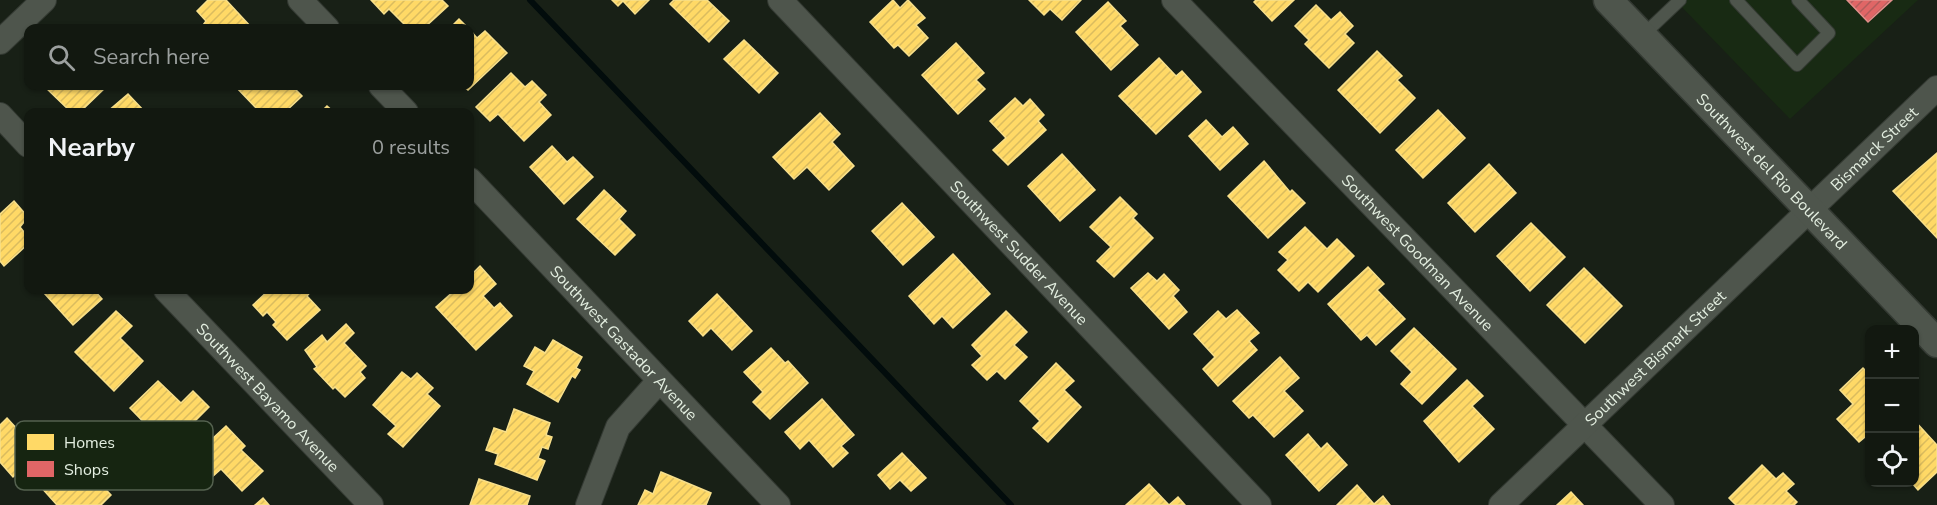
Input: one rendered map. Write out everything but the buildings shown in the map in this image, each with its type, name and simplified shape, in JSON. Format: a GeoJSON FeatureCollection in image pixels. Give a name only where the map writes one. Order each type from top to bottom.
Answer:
{"type":"FeatureCollection","features":[{"type":"Feature","properties":{"kind":"street"},"geometry":{"type":"LineString","coordinates":[[0,42],[44,0]]}},
{"type":"Feature","properties":{"kind":"street"},"geometry":{"type":"LineString","coordinates":[[300,0],[323,24]]}},
{"type":"Feature","properties":{"kind":"street","name":"Southwest Sudder Avenue"},"geometry":{"type":"LineString","coordinates":[[780,0],[1259,505]]}},
{"type":"Feature","properties":{"kind":"street","name":"Southwest Goodman Avenue"},"geometry":{"type":"LineString","coordinates":[[1174,0],[1662,505]]}},
{"type":"Feature","properties":{"kind":"street","name":"Southwest del Rio Boulevard"},"geometry":{"type":"LineString","coordinates":[[1608,0],[1937,343]]}},
{"type":"Feature","properties":{"kind":"street","name":"Bismarck Street"},"geometry":{"type":"LineString","coordinates":[[1810,210],[1937,88]]}},
{"type":"Feature","properties":{"kind":"street"},"geometry":{"type":"LineString","coordinates":[[385,90],[402,108]]}},
{"type":"Feature","properties":{"kind":"street"},"geometry":{"type":"LineString","coordinates":[[0,115],[24,141]]}},
{"type":"Feature","properties":{"kind":"street","name":"Southwest Gastador Avenue"},"geometry":{"type":"LineString","coordinates":[[474,184],[777,505]]}},
{"type":"Feature","properties":{"kind":"street","name":"Southwest Bismark Street"},"geometry":{"type":"LineString","coordinates":[[1501,505],[1810,210]]}},
{"type":"Feature","properties":{"kind":"street","name":"Southwest Bayamo Avenue"},"geometry":{"type":"LineString","coordinates":[[170,294],[371,505]]}},
{"type":"Feature","properties":{"kind":"street"},"geometry":{"type":"LineString","coordinates":[[588,505],[618,427],[659,381]]}},
{"type":"Feature","properties":{"kind":"lane"},"geometry":{"type":"LineString","coordinates":[[1642,36],[1680,0]]}},
{"type":"Feature","properties":{"kind":"lane"},"geometry":{"type":"LineString","coordinates":[[1736,0],[1797,65],[1829,33],[1798,0]]}},
{"type":"Feature","properties":{"kind":"shaded area"},"geometry":{"type":"Polygon","coordinates":[[[1675,0],[1918,0],[1790,119],[1675,0]]]}},
{"type":"Feature","properties":{"kind":"waterway"},"geometry":{"type":"LineString","coordinates":[[530,0],[1011,505]]}}]}
